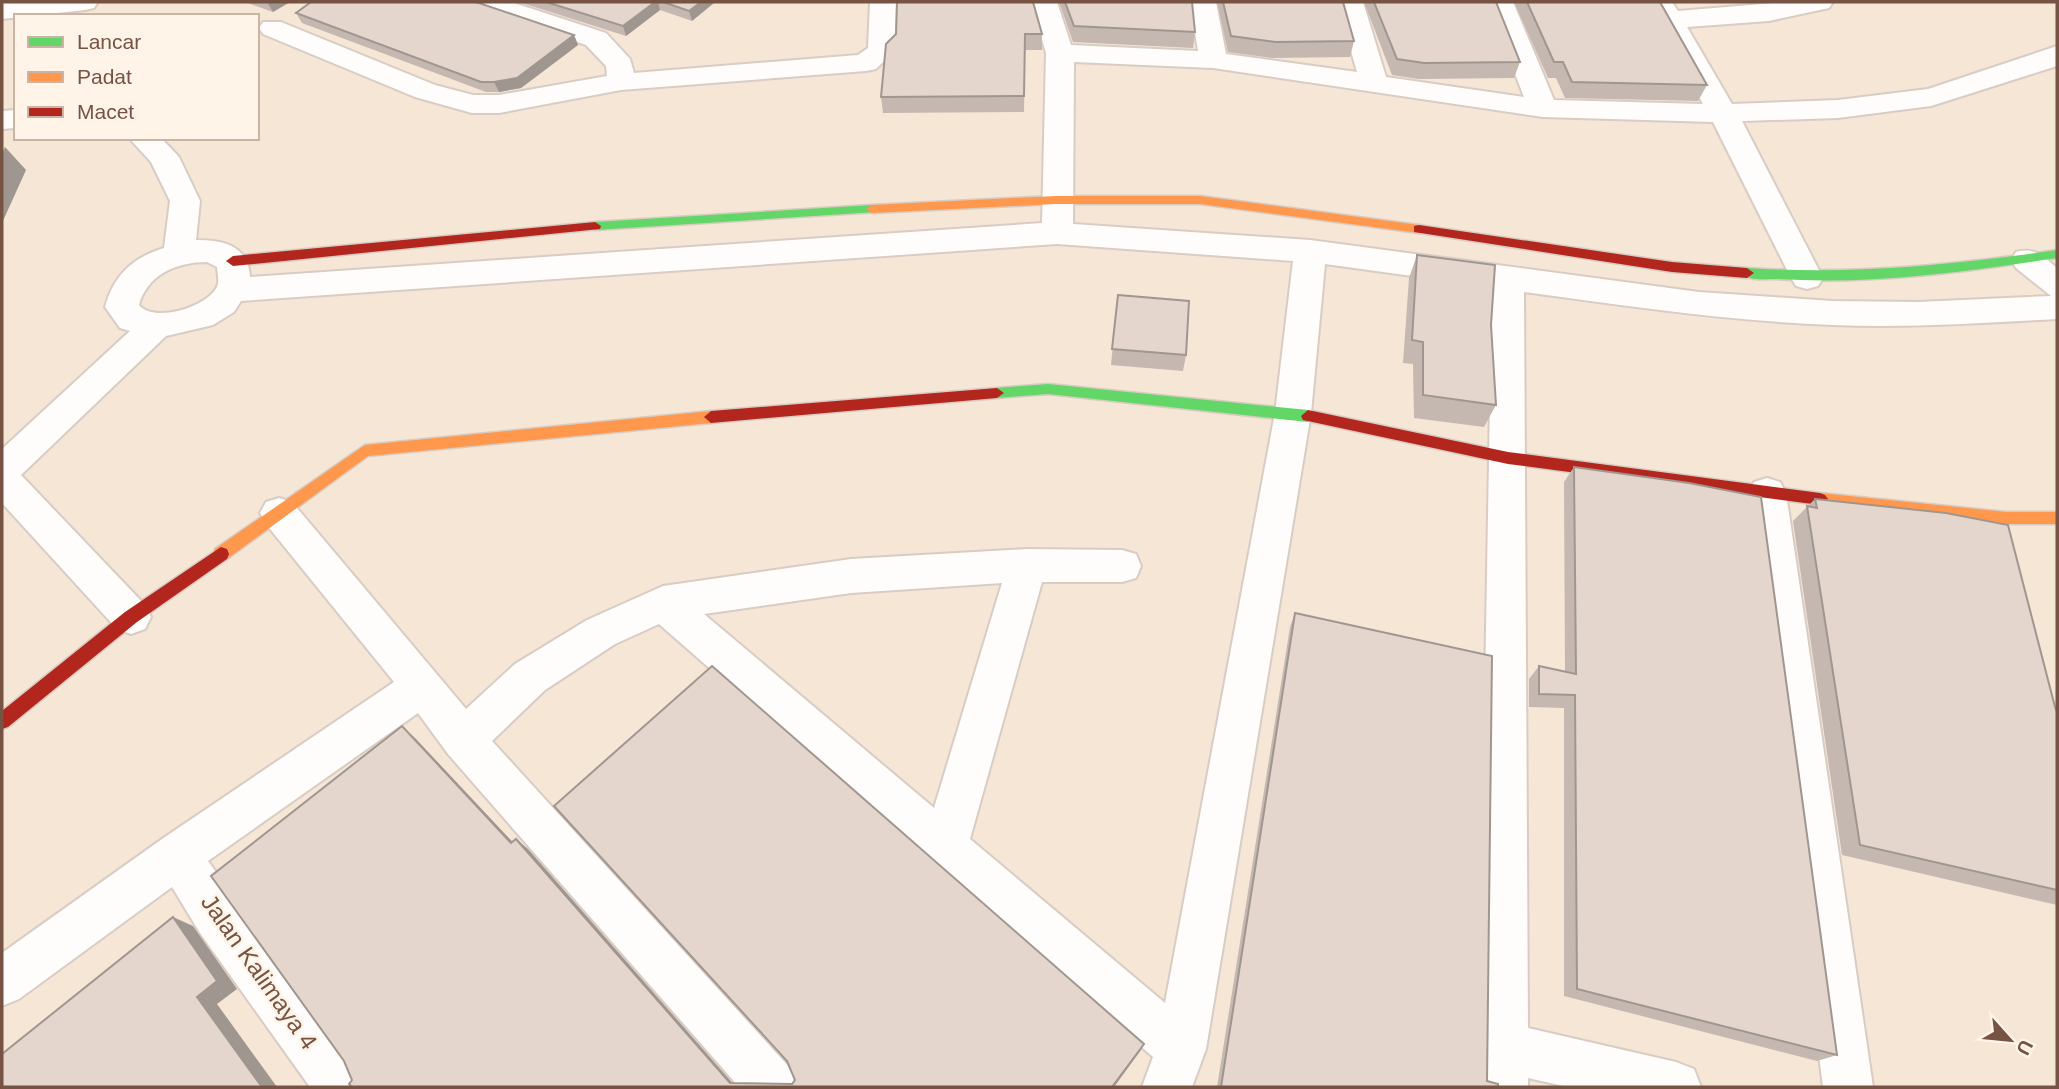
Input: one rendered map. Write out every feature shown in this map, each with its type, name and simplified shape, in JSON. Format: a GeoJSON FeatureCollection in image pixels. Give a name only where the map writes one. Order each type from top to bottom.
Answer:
{"type":"FeatureCollection","features":[{"type":"Feature","properties":{"kind":"street"},"geometry":{"type":"LineString","coordinates":[[2,10],[85,2]]}},
{"type":"Feature","properties":{"kind":"street"},"geometry":{"type":"LineString","coordinates":[[486,2],[596,39],[620,65],[621,82]]}},
{"type":"Feature","properties":{"kind":"street"},"geometry":{"type":"LineString","coordinates":[[265,33],[425,92],[471,104],[499,104],[621,82],[866,63],[881,50],[883,2]]}},
{"type":"Feature","properties":{"kind":"street"},"geometry":{"type":"LineString","coordinates":[[1044,2],[1060,53],[1055,200],[1057,233]]}},
{"type":"Feature","properties":{"kind":"street"},"geometry":{"type":"LineString","coordinates":[[1203,2],[1213,60]]}},
{"type":"Feature","properties":{"kind":"street"},"geometry":{"type":"LineString","coordinates":[[1350,2],[1374,84]]}},
{"type":"Feature","properties":{"kind":"street"},"geometry":{"type":"LineString","coordinates":[[1500,2],[1544,108]]}},
{"type":"Feature","properties":{"kind":"street"},"geometry":{"type":"LineString","coordinates":[[1664,11],[1769,13],[1820,2]]}},
{"type":"Feature","properties":{"kind":"street"},"geometry":{"type":"LineString","coordinates":[[265,33],[302,8]]}},
{"type":"Feature","properties":{"kind":"street"},"geometry":{"type":"LineString","coordinates":[[1664,11],[1723,113],[1807,278]]}},
{"type":"Feature","properties":{"kind":"street"},"geometry":{"type":"LineString","coordinates":[[1060,53],[1213,60],[1544,108],[1723,113],[1838,109],[1931,97],[2055,58],[2057,54]]}},
{"type":"Feature","properties":{"kind":"street"},"geometry":{"type":"LineString","coordinates":[[145,140],[164,157],[185,201],[179,254]]}},
{"type":"Feature","properties":{"kind":"street"},"geometry":{"type":"LineString","coordinates":[[233,275],[653,220],[1055,200],[1200,200],[1270,207],[1672,267],[1807,278],[1928,273],[2042,257],[2057,286]]}},
{"type":"Feature","properties":{"kind":"street"},"geometry":{"type":"LineString","coordinates":[[233,275],[1057,233],[1310,251],[1699,304],[1832,313],[1918,314],[2057,307]]}},
{"type":"Feature","properties":{"kind":"street"},"geometry":{"type":"LineString","coordinates":[[211,251],[233,275],[220,304],[201,316],[178,324],[155,327],[138,325],[126,318],[120,308],[122,295],[130,282],[143,270],[179,254],[211,251]]}},
{"type":"Feature","properties":{"kind":"street"},"geometry":{"type":"LineString","coordinates":[[1174,1068],[1293,413],[1310,251]]}},
{"type":"Feature","properties":{"kind":"street"},"geometry":{"type":"LineString","coordinates":[[1508,277],[1503,1067],[1676,1087]]}},
{"type":"Feature","properties":{"kind":"street"},"geometry":{"type":"LineString","coordinates":[[2,471],[155,327]]}},
{"type":"Feature","properties":{"kind":"street"},"geometry":{"type":"LineString","coordinates":[[2,721],[131,617],[279,513],[333,471],[365,451],[713,416],[1048,389],[1293,413],[1508,458],[1767,493],[2006,518],[2057,518]]}},
{"type":"Feature","properties":{"kind":"street"},"geometry":{"type":"LineString","coordinates":[[2,479],[131,617]]}},
{"type":"Feature","properties":{"kind":"street"},"geometry":{"type":"LineString","coordinates":[[1767,493],[1848,1087]]}},
{"type":"Feature","properties":{"kind":"street"},"geometry":{"type":"LineString","coordinates":[[279,513],[423,686],[463,740],[773,1087]]}},
{"type":"Feature","properties":{"kind":"street"},"geometry":{"type":"LineString","coordinates":[[2006,518],[2015,556]]}},
{"type":"Feature","properties":{"kind":"street"},"geometry":{"type":"LineString","coordinates":[[945,848],[1027,565]]}},
{"type":"Feature","properties":{"kind":"street"},"geometry":{"type":"LineString","coordinates":[[463,740],[530,677],[601,632],[663,603],[851,576],[1027,565],[1122,566]]}},
{"type":"Feature","properties":{"kind":"street"},"geometry":{"type":"LineString","coordinates":[[663,603],[945,848],[1174,1068]]}},
{"type":"Feature","properties":{"kind":"street"},"geometry":{"type":"LineString","coordinates":[[2,982],[178,855],[423,686]]}},
{"type":"Feature","properties":{"kind":"street","name":"Jalan Kalimaya 4"},"geometry":{"type":"LineString","coordinates":[[178,855],[217,916],[341,1087]]}},
{"type":"Feature","properties":{"kind":"shaded area"},"geometry":{"type":"Polygon","coordinates":[[[2,2],[2057,2],[2057,1087],[2,1087],[2,2]]]}},
{"type":"Feature","properties":{"kind":"building"},"geometry":{"type":"Polygon","coordinates":[[[311,2],[476,2],[574,35],[517,78],[481,82],[296,13],[311,2]]]}},
{"type":"Feature","properties":{"kind":"building"},"geometry":{"type":"Polygon","coordinates":[[[546,2],[655,2],[623,26],[546,2]]]}},
{"type":"Feature","properties":{"kind":"building"},"geometry":{"type":"Polygon","coordinates":[[[663,2],[701,2],[689,11],[663,2]]]}},
{"type":"Feature","properties":{"kind":"building"},"geometry":{"type":"Polygon","coordinates":[[[897,2],[1033,2],[1042,34],[1025,34],[1024,96],[881,97],[886,44],[896,34],[897,2]]]}},
{"type":"Feature","properties":{"kind":"building"},"geometry":{"type":"Polygon","coordinates":[[[1065,2],[1192,2],[1195,32],[1074,26],[1065,2]]]}},
{"type":"Feature","properties":{"kind":"building"},"geometry":{"type":"Polygon","coordinates":[[[1223,2],[1343,2],[1354,41],[1276,42],[1231,36],[1223,2]]]}},
{"type":"Feature","properties":{"kind":"building"},"geometry":{"type":"Polygon","coordinates":[[[1374,2],[1496,2],[1520,62],[1424,63],[1397,59],[1374,2]]]}},
{"type":"Feature","properties":{"kind":"building"},"geometry":{"type":"Polygon","coordinates":[[[1527,2],[1660,2],[1707,85],[1572,82],[1563,62],[1554,62],[1527,2]]]}},
{"type":"Feature","properties":{"kind":"building"},"geometry":{"type":"Polygon","coordinates":[[[1417,255],[1495,265],[1491,325],[1496,405],[1423,395],[1423,342],[1412,340],[1417,255]]]}},
{"type":"Feature","properties":{"kind":"building"},"geometry":{"type":"Polygon","coordinates":[[[1118,295],[1189,301],[1186,355],[1112,349],[1118,295]]]}},
{"type":"Feature","properties":{"kind":"building"},"geometry":{"type":"Polygon","coordinates":[[[1574,467],[1689,483],[1761,497],[1837,1055],[1577,989],[1575,695],[1539,694],[1539,666],[1576,674],[1574,467]]]}},
{"type":"Feature","properties":{"kind":"building"},"geometry":{"type":"Polygon","coordinates":[[[1815,499],[1946,513],[2008,525],[2057,712],[2057,890],[1860,845],[1807,506],[1817,508],[1815,499]]]}},
{"type":"Feature","properties":{"kind":"building"},"geometry":{"type":"Polygon","coordinates":[[[1295,613],[1492,656],[1487,1081],[1498,1084],[1498,1087],[1221,1087],[1295,613]]]}},
{"type":"Feature","properties":{"kind":"building"},"geometry":{"type":"Polygon","coordinates":[[[712,666],[1144,1044],[1112,1087],[352,1087],[349,1084],[352,1080],[344,1061],[211,876],[402,726],[511,843],[516,839],[730,1083],[792,1084],[795,1080],[787,1061],[554,806],[712,666]]]}},
{"type":"Feature","properties":{"kind":"building"},"geometry":{"type":"Polygon","coordinates":[[[173,917],[217,981],[197,997],[262,1087],[2,1087],[2,1054],[173,917]]]}},
{"type":"Feature","properties":{"kind":"traffic: fast"},"geometry":{"type":"LineString","coordinates":[[595,226],[872,209]]}},
{"type":"Feature","properties":{"kind":"traffic: fast"},"geometry":{"type":"LineString","coordinates":[[1747,273],[1826,276],[1903,273],[2057,254]]}},
{"type":"Feature","properties":{"kind":"traffic: fast"},"geometry":{"type":"LineString","coordinates":[[997,393],[1048,389],[1308,416]]}},
{"type":"Feature","properties":{"kind":"traffic: slow"},"geometry":{"type":"LineString","coordinates":[[872,209],[1055,200],[1200,200],[1419,229]]}},
{"type":"Feature","properties":{"kind":"traffic: slow"},"geometry":{"type":"LineString","coordinates":[[221,554],[365,451],[711,417]]}},
{"type":"Feature","properties":{"kind":"traffic: slow"},"geometry":{"type":"LineString","coordinates":[[1820,499],[2006,518],[2057,518]]}},
{"type":"Feature","properties":{"kind":"traffic: jam"},"geometry":{"type":"LineString","coordinates":[[233,261],[595,226]]}},
{"type":"Feature","properties":{"kind":"traffic: jam"},"geometry":{"type":"LineString","coordinates":[[1419,229],[1672,267],[1747,273]]}},
{"type":"Feature","properties":{"kind":"traffic: jam"},"geometry":{"type":"LineString","coordinates":[[711,417],[997,393]]}},
{"type":"Feature","properties":{"kind":"traffic: jam"},"geometry":{"type":"LineString","coordinates":[[1308,416],[1508,458],[1820,499]]}},
{"type":"Feature","properties":{"kind":"traffic: jam"},"geometry":{"type":"LineString","coordinates":[[2,721],[131,617],[221,554]]}}]}
